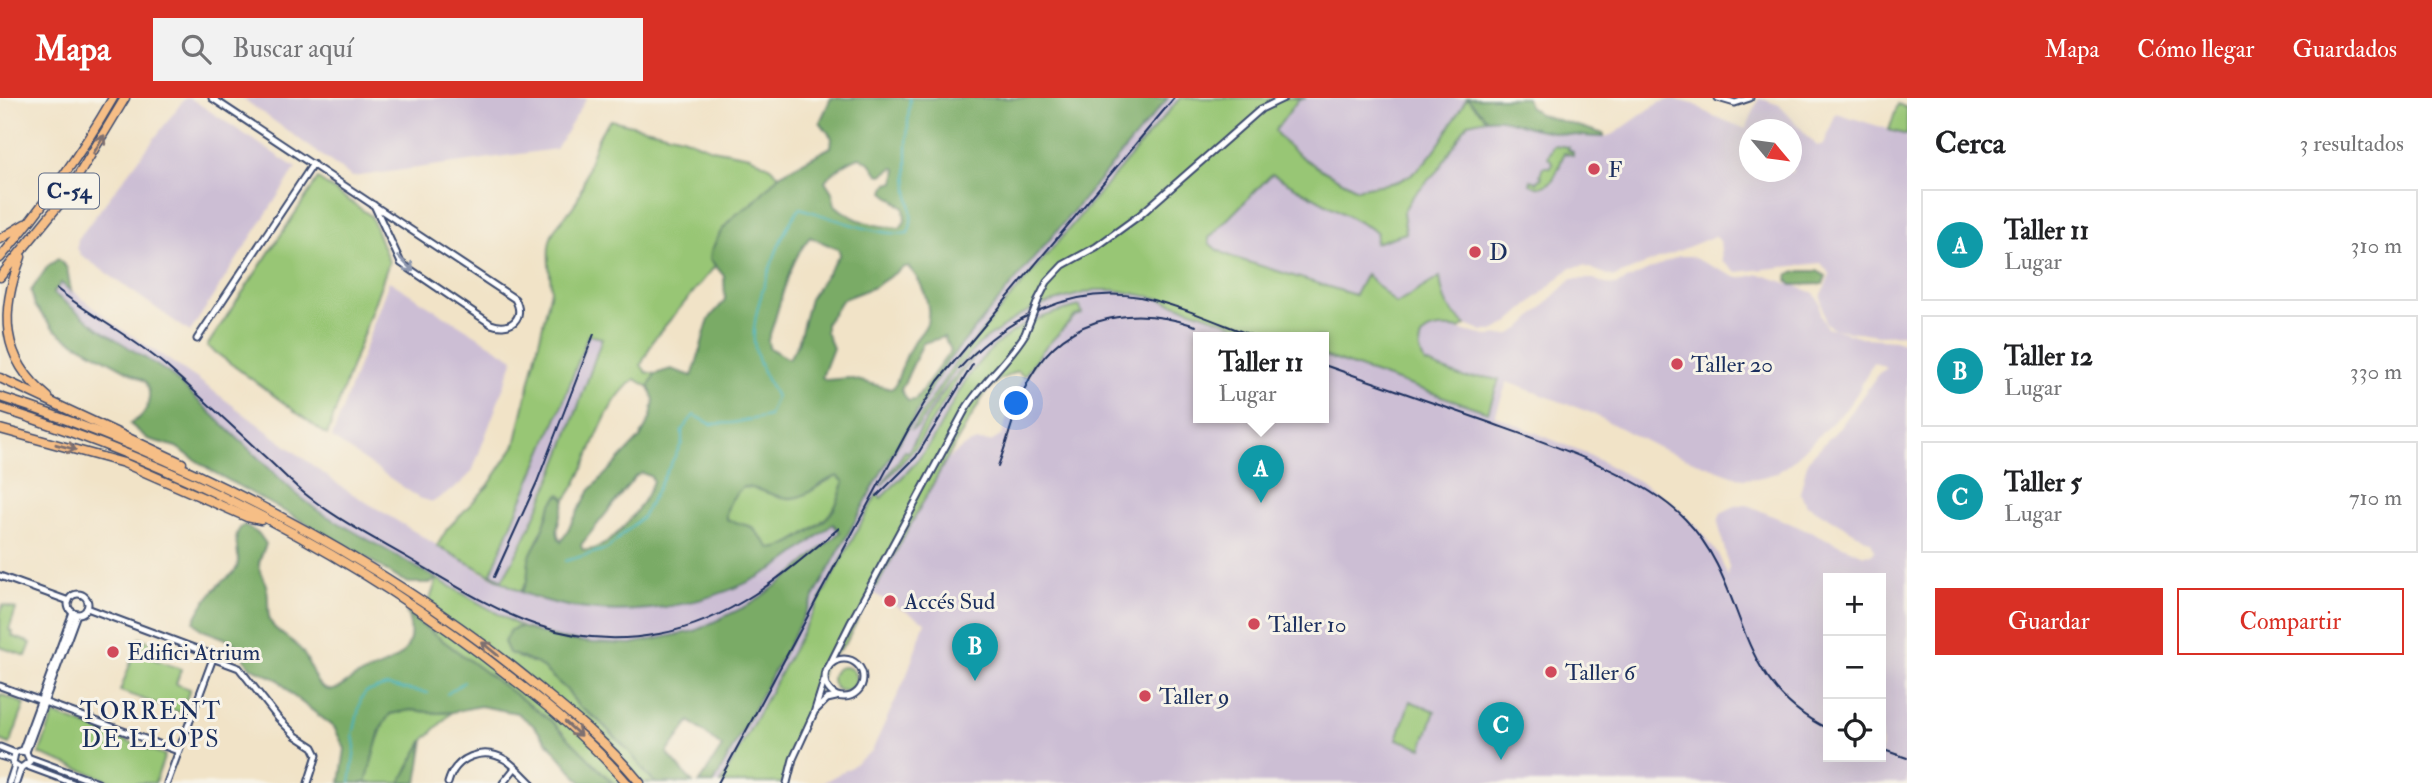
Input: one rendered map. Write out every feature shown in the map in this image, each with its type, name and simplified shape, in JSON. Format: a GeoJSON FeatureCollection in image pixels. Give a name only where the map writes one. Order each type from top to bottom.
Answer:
{"type":"FeatureCollection","features":[{"type":"Feature","properties":{"kind":"highway","name":"C-54"},"geometry":{"type":"LineString","coordinates":[[0,258],[38,213],[90,138],[113,98]]}},
{"type":"Feature","properties":{"kind":"highway","name":"C-54"},"geometry":{"type":"LineString","coordinates":[[0,277],[84,169],[125,98]]}},
{"type":"Feature","properties":{"kind":"highway"},"geometry":{"type":"LineString","coordinates":[[0,239],[38,213]]}},
{"type":"Feature","properties":{"kind":"highway"},"geometry":{"type":"LineString","coordinates":[[28,244],[14,270],[5,299],[5,334],[13,355],[26,375],[59,405]]}},
{"type":"Feature","properties":{"kind":"highway"},"geometry":{"type":"LineString","coordinates":[[0,378],[253,498],[278,520],[385,588],[491,662],[573,729],[627,783]]}},
{"type":"Feature","properties":{"kind":"highway"},"geometry":{"type":"LineString","coordinates":[[0,397],[74,422],[150,455],[349,555],[481,641],[581,722],[640,783]]}},
{"type":"Feature","properties":{"kind":"highway"},"geometry":{"type":"LineString","coordinates":[[0,408],[146,462],[278,520]]}},
{"type":"Feature","properties":{"kind":"highway"},"geometry":{"type":"LineString","coordinates":[[0,429],[124,463],[247,517],[278,520]]}},
{"type":"Feature","properties":{"kind":"street"},"geometry":{"type":"LineString","coordinates":[[212,98],[313,164],[515,299],[519,309],[517,318],[512,324],[502,327],[491,324],[401,263],[374,205]]}},
{"type":"Feature","properties":{"kind":"street"},"geometry":{"type":"LineString","coordinates":[[787,783],[793,759],[814,713],[827,671],[843,639],[965,410],[982,385],[1011,355],[1025,334],[1047,282],[1063,265],[1119,232],[1261,109],[1283,98]]}},
{"type":"Feature","properties":{"kind":"street"},"geometry":{"type":"LineString","coordinates":[[1718,98],[1735,103],[1750,98]]}},
{"type":"Feature","properties":{"kind":"street"},"geometry":{"type":"LineString","coordinates":[[197,339],[313,164]]}},
{"type":"Feature","properties":{"kind":"street"},"geometry":{"type":"LineString","coordinates":[[0,576],[69,601]]}},
{"type":"Feature","properties":{"kind":"street"},"geometry":{"type":"LineString","coordinates":[[69,601],[75,595],[81,595],[86,600],[87,608]]}},
{"type":"Feature","properties":{"kind":"street"},"geometry":{"type":"LineString","coordinates":[[69,601],[69,606],[75,613]]}},
{"type":"Feature","properties":{"kind":"street"},"geometry":{"type":"LineString","coordinates":[[75,613],[84,612],[87,608]]}},
{"type":"Feature","properties":{"kind":"street"},"geometry":{"type":"LineString","coordinates":[[87,608],[207,652],[212,658],[239,668],[278,718],[296,736],[313,747],[317,755],[308,783]]}},
{"type":"Feature","properties":{"kind":"street"},"geometry":{"type":"LineString","coordinates":[[9,783],[19,765],[75,613]]}},
{"type":"Feature","properties":{"kind":"street"},"geometry":{"type":"LineString","coordinates":[[814,713],[828,698],[856,693],[862,682],[861,670],[843,653],[843,639]]}},
{"type":"Feature","properties":{"kind":"street"},"geometry":{"type":"LineString","coordinates":[[167,783],[212,658]]}},
{"type":"Feature","properties":{"kind":"street"},"geometry":{"type":"LineString","coordinates":[[844,697],[833,694],[825,679],[827,671],[837,661],[848,660]]}},
{"type":"Feature","properties":{"kind":"street"},"geometry":{"type":"LineString","coordinates":[[0,686],[178,751]]}},
{"type":"Feature","properties":{"kind":"street"},"geometry":{"type":"LineString","coordinates":[[0,747],[98,783]]}},
{"type":"Feature","properties":{"kind":"street"},"geometry":{"type":"LineString","coordinates":[[16,783],[23,754]]}},
{"type":"Feature","properties":{"kind":"street"},"geometry":{"type":"LineString","coordinates":[[448,783],[456,766],[466,758],[478,754],[500,757],[531,783]]}},
{"type":"Feature","properties":{"kind":"street"},"geometry":{"type":"LineString","coordinates":[[0,755],[19,765],[73,783]]}},
{"type":"Feature","properties":{"kind":"street"},"geometry":{"type":"LineString","coordinates":[[503,783],[515,768]]}},
{"type":"Feature","properties":{"kind":"shaded area"},"geometry":{"type":"Polygon","coordinates":[[[185,98],[190,98],[296,168],[190,332],[81,255],[77,248],[78,239],[185,98]]]}},
{"type":"Feature","properties":{"kind":"shaded area"},"geometry":{"type":"Polygon","coordinates":[[[242,98],[587,98],[556,149],[352,177],[242,98]]]}},
{"type":"Feature","properties":{"kind":"shaded area"},"geometry":{"type":"Polygon","coordinates":[[[1168,98],[1180,98],[955,363],[913,429],[918,426],[956,368],[979,344],[1020,315],[1051,302],[1095,290],[1115,290],[1157,298],[1256,332],[1193,332],[1193,423],[1329,423],[1329,358],[1487,412],[1499,380],[1484,377],[1465,378],[1425,363],[1418,343],[1430,329],[1441,326],[1487,336],[1509,335],[1520,329],[1572,279],[1594,279],[1616,285],[1679,256],[1690,256],[1735,277],[1760,274],[1814,293],[1820,303],[1820,315],[1827,327],[1865,338],[1895,340],[1907,345],[1907,783],[822,783],[851,767],[872,751],[906,677],[925,622],[871,592],[875,585],[877,586],[946,460],[966,445],[977,441],[991,442],[1002,435],[1011,402],[1024,376],[1043,350],[1075,315],[1082,314],[1079,307],[979,361],[928,446],[911,469],[881,498],[877,495],[721,783],[714,783],[882,471],[947,362],[1168,98]],[[973,358],[964,365],[933,409],[908,452],[905,451],[883,484],[917,446],[973,358]],[[1873,362],[1846,409],[1794,460],[1777,473],[1758,478],[1743,479],[1661,449],[1589,412],[1507,382],[1495,416],[1589,455],[1669,500],[1699,529],[1719,556],[1728,577],[1729,568],[1718,522],[1721,513],[1745,504],[1864,555],[1873,554],[1875,550],[1871,542],[1807,505],[1800,493],[1808,460],[1841,426],[1878,374],[1887,368],[1873,362]]]}},
{"type":"Feature","properties":{"kind":"shaded area"},"geometry":{"type":"Polygon","coordinates":[[[1468,98],[1428,160],[1401,181],[1357,189],[1312,164],[1281,139],[1275,130],[1298,100],[1468,98]]]}},
{"type":"Feature","properties":{"kind":"shaded area"},"geometry":{"type":"Polygon","coordinates":[[[1759,98],[1779,105],[1792,119],[1750,119],[1759,98]]]}},
{"type":"Feature","properties":{"kind":"shaded area"},"geometry":{"type":"Polygon","coordinates":[[[1672,99],[1694,104],[1711,115],[1739,126],[1739,182],[1802,182],[1802,130],[1817,146],[1824,144],[1836,113],[1907,135],[1907,334],[1878,335],[1834,329],[1825,322],[1821,297],[1830,274],[1821,263],[1737,272],[1722,261],[1720,241],[1715,236],[1614,277],[1584,266],[1570,268],[1507,324],[1493,331],[1481,331],[1466,325],[1451,312],[1442,298],[1396,304],[1366,275],[1356,295],[1246,262],[1217,250],[1209,243],[1209,238],[1272,174],[1377,232],[1405,233],[1403,212],[1412,197],[1439,169],[1468,123],[1497,117],[1540,130],[1604,137],[1614,134],[1658,103],[1672,99]]]}},
{"type":"Feature","properties":{"kind":"shaded area"},"geometry":{"type":"Polygon","coordinates":[[[389,281],[514,359],[472,472],[433,502],[419,498],[332,438],[389,281]]]}},
{"type":"Feature","properties":{"kind":"shaded area"},"geometry":{"type":"Polygon","coordinates":[[[61,282],[117,326],[196,378],[343,488],[481,572],[538,600],[615,611],[725,592],[774,569],[833,524],[840,532],[792,574],[751,604],[695,631],[631,644],[560,639],[535,631],[495,614],[318,511],[294,492],[170,374],[100,329],[52,293],[61,282]]]}},
{"type":"Feature","properties":{"kind":"shaded area"},"geometry":{"type":"Polygon","coordinates":[[[588,334],[602,338],[576,414],[535,514],[503,580],[491,574],[562,405],[588,334]]]}},
{"type":"Feature","properties":{"kind":"green space"},"geometry":{"type":"Polygon","coordinates":[[[831,98],[1168,98],[947,362],[882,471],[714,783],[699,783],[722,747],[690,721],[667,753],[693,783],[657,783],[597,719],[578,706],[568,691],[538,664],[509,653],[504,642],[510,630],[521,627],[560,639],[631,644],[695,631],[751,604],[792,574],[840,532],[833,524],[773,569],[744,584],[682,604],[616,611],[552,602],[521,592],[527,580],[531,554],[556,498],[560,494],[565,500],[557,532],[561,542],[590,490],[640,438],[651,417],[654,400],[649,387],[655,374],[671,369],[692,376],[708,322],[725,299],[724,276],[710,259],[721,231],[779,175],[831,147],[832,138],[820,122],[831,98]],[[860,157],[846,163],[825,181],[832,192],[835,205],[865,222],[900,228],[905,221],[904,208],[884,192],[887,184],[895,182],[897,169],[893,168],[882,175],[860,157]],[[810,237],[795,260],[768,340],[769,348],[789,359],[798,343],[810,299],[840,254],[838,249],[810,237]],[[904,267],[874,287],[843,299],[826,323],[826,332],[833,348],[822,377],[826,380],[849,378],[891,389],[895,386],[909,350],[927,323],[927,301],[921,285],[913,272],[904,267]],[[944,337],[923,343],[901,390],[908,401],[915,400],[951,350],[944,337]],[[642,473],[635,477],[581,545],[582,549],[592,549],[603,545],[625,526],[649,489],[653,480],[650,476],[642,473]],[[838,476],[803,495],[791,498],[744,487],[731,501],[726,519],[752,527],[770,548],[784,546],[811,530],[833,510],[844,482],[838,476]]]}},
{"type":"Feature","properties":{"kind":"green space"},"geometry":{"type":"Polygon","coordinates":[[[1180,98],[1306,98],[1298,100],[1275,131],[1302,157],[1357,189],[1397,182],[1422,166],[1467,98],[1487,119],[1468,123],[1439,169],[1412,197],[1403,212],[1406,233],[1375,243],[1377,232],[1272,174],[1209,238],[1209,243],[1232,257],[1355,295],[1366,274],[1396,304],[1440,277],[1447,304],[1466,325],[1460,329],[1441,328],[1426,332],[1421,337],[1421,352],[1425,363],[1465,378],[1484,377],[1499,380],[1488,412],[1329,358],[1329,332],[1256,332],[1157,298],[1115,290],[1095,290],[1051,302],[1020,315],[979,344],[956,368],[918,426],[911,430],[955,363],[1180,98]]]}},
{"type":"Feature","properties":{"kind":"green space"},"geometry":{"type":"Polygon","coordinates":[[[1467,98],[1526,98],[1530,108],[1538,114],[1604,134],[1604,137],[1565,134],[1501,119],[1487,119],[1467,98]]]}},
{"type":"Feature","properties":{"kind":"green space"},"geometry":{"type":"Polygon","coordinates":[[[1898,104],[1907,108],[1907,135],[1889,130],[1898,104]]]}},
{"type":"Feature","properties":{"kind":"green space"},"geometry":{"type":"Polygon","coordinates":[[[611,120],[682,137],[712,149],[750,156],[779,175],[723,229],[713,253],[713,263],[716,265],[654,339],[641,365],[646,372],[655,374],[649,387],[635,379],[612,405],[574,486],[565,500],[563,496],[548,512],[529,560],[529,578],[521,592],[437,546],[447,529],[488,486],[515,445],[551,290],[550,241],[555,229],[577,200],[594,147],[604,127],[611,120]],[[588,335],[562,405],[491,573],[502,580],[545,493],[602,338],[588,335]]]}},
{"type":"Feature","properties":{"kind":"green space"},"geometry":{"type":"Polygon","coordinates":[[[1553,145],[1569,147],[1568,150],[1573,152],[1573,155],[1564,153],[1557,173],[1549,183],[1544,186],[1530,184],[1531,180],[1537,182],[1541,179],[1543,167],[1551,167],[1553,162],[1548,157],[1553,145]]]}},
{"type":"Feature","properties":{"kind":"green space"},"geometry":{"type":"Polygon","coordinates":[[[318,179],[371,216],[389,262],[327,435],[207,346],[318,179]]]}},
{"type":"Feature","properties":{"kind":"green space"},"geometry":{"type":"Polygon","coordinates":[[[58,259],[67,268],[71,291],[61,283],[53,293],[100,329],[170,374],[294,492],[318,511],[437,579],[431,583],[409,583],[398,578],[351,548],[215,473],[176,447],[148,439],[130,424],[143,414],[148,405],[149,390],[145,381],[63,336],[35,306],[31,291],[48,266],[58,259]]]}},
{"type":"Feature","properties":{"kind":"green space"},"geometry":{"type":"Polygon","coordinates":[[[1817,271],[1826,276],[1823,284],[1792,285],[1787,280],[1789,274],[1817,271]]]}},
{"type":"Feature","properties":{"kind":"green space"},"geometry":{"type":"Polygon","coordinates":[[[1080,306],[1082,314],[1075,316],[1043,350],[1024,376],[1017,371],[999,380],[986,392],[877,586],[871,592],[847,641],[823,667],[820,687],[790,751],[782,783],[721,783],[877,494],[881,498],[918,460],[966,380],[989,351],[1029,323],[1080,306]]]}},
{"type":"Feature","properties":{"kind":"green space"},"geometry":{"type":"Polygon","coordinates":[[[976,355],[962,372],[917,446],[881,486],[905,451],[908,452],[947,388],[976,355]]]}},
{"type":"Feature","properties":{"kind":"green space"},"geometry":{"type":"Polygon","coordinates":[[[838,476],[844,482],[831,513],[811,530],[784,546],[770,548],[752,527],[726,520],[731,501],[744,487],[793,498],[838,476]]]}},
{"type":"Feature","properties":{"kind":"green space"},"geometry":{"type":"Polygon","coordinates":[[[244,525],[259,534],[266,544],[259,565],[267,590],[271,622],[302,651],[317,681],[324,688],[336,689],[399,656],[410,640],[407,614],[551,721],[613,783],[582,783],[533,725],[517,713],[480,706],[452,712],[411,710],[390,714],[380,730],[366,783],[340,783],[345,749],[334,727],[292,695],[279,680],[250,667],[234,643],[202,630],[194,622],[210,595],[235,571],[238,565],[236,540],[244,525]]]}},
{"type":"Feature","properties":{"kind":"green space"},"geometry":{"type":"Polygon","coordinates":[[[437,579],[521,627],[514,628],[517,657],[538,664],[568,691],[578,706],[600,722],[657,783],[613,783],[551,721],[407,614],[430,599],[437,579]]]}},
{"type":"Feature","properties":{"kind":"green space"},"geometry":{"type":"Polygon","coordinates":[[[3,605],[16,609],[9,630],[13,632],[12,636],[31,643],[26,656],[0,647],[0,614],[3,605]]]}},
{"type":"Feature","properties":{"kind":"green space"},"geometry":{"type":"Polygon","coordinates":[[[140,638],[158,645],[153,659],[181,669],[176,684],[190,689],[181,713],[120,691],[140,638]]]}},
{"type":"Feature","properties":{"kind":"green space"},"geometry":{"type":"Polygon","coordinates":[[[844,667],[853,670],[856,679],[853,688],[844,691],[835,688],[832,679],[835,670],[844,667]]]}},
{"type":"Feature","properties":{"kind":"green space"},"geometry":{"type":"Polygon","coordinates":[[[0,694],[25,704],[10,744],[0,740],[0,694]]]}},
{"type":"Feature","properties":{"kind":"green space"},"geometry":{"type":"Polygon","coordinates":[[[1410,701],[1435,711],[1422,748],[1397,739],[1410,701]]]}},
{"type":"Feature","properties":{"kind":"green space"},"geometry":{"type":"Polygon","coordinates":[[[411,710],[452,712],[424,740],[400,783],[366,783],[371,758],[386,718],[390,714],[411,710]]]}},
{"type":"Feature","properties":{"kind":"green space"},"geometry":{"type":"Polygon","coordinates":[[[54,714],[165,755],[155,783],[116,783],[39,754],[54,714]]]}},
{"type":"Feature","properties":{"kind":"green space"},"geometry":{"type":"Polygon","coordinates":[[[424,740],[417,783],[400,783],[402,779],[424,740]]]}},
{"type":"Feature","properties":{"kind":"waterway","name":"TORRENT DE LLOPS"},"geometry":{"type":"LineString","coordinates":[[565,561],[607,549],[643,516],[682,443],[682,430],[694,415],[711,424],[769,416],[776,397],[757,356],[754,328],[762,292],[776,252],[800,208],[869,229],[908,233],[911,216],[907,166],[910,98]]}},
{"type":"Feature","properties":{"kind":"waterway","name":"TORRENT DE LLOPS"},"geometry":{"type":"LineString","coordinates":[[447,694],[464,682]]}},
{"type":"Feature","properties":{"kind":"waterway","name":"TORRENT DE LLOPS"},"geometry":{"type":"LineString","coordinates":[[350,783],[355,747],[353,735],[361,699],[366,692],[387,686],[428,693]]}},
{"type":"Feature","properties":{"kind":"railway"},"geometry":{"type":"LineString","coordinates":[[718,783],[908,430],[938,381],[1174,98]]}},
{"type":"Feature","properties":{"kind":"railway"},"geometry":{"type":"LineString","coordinates":[[57,289],[165,365],[321,506],[468,593],[527,622],[589,637],[622,638],[685,628],[733,607],[756,593],[839,528]]}},
{"type":"Feature","properties":{"kind":"railway"},"geometry":{"type":"LineString","coordinates":[[959,369],[996,335],[1018,321],[1064,301],[1089,296],[1115,295],[1155,300],[1243,332]]}},
{"type":"Feature","properties":{"kind":"railway"},"geometry":{"type":"LineString","coordinates":[[998,466],[1024,390],[1038,366],[1055,346],[1074,332],[1096,322],[1120,317],[1145,316],[1196,326]]}},
{"type":"Feature","properties":{"kind":"railway"},"geometry":{"type":"LineString","coordinates":[[494,577],[537,482],[594,334]]}},
{"type":"Feature","properties":{"kind":"railway"},"geometry":{"type":"LineString","coordinates":[[877,496],[916,457],[973,364]]}},
{"type":"Feature","properties":{"kind":"railway"},"geometry":{"type":"LineString","coordinates":[[1329,367],[1591,461],[1643,487],[1666,502],[1685,519],[1706,546],[1721,574],[1757,659],[1773,685],[1796,709],[1823,726]]}},
{"type":"Feature","properties":{"kind":"railway"},"geometry":{"type":"LineString","coordinates":[[1886,751],[1907,758]]}},
{"type":"Feature","properties":{"kind":"place","name":"F"},"geometry":{"type":"Point","coordinates":[1594,169]}},
{"type":"Feature","properties":{"kind":"place","name":"D"},"geometry":{"type":"Point","coordinates":[1475,252]}},
{"type":"Feature","properties":{"kind":"place","name":"Taller 20"},"geometry":{"type":"Point","coordinates":[1677,364]}},
{"type":"Feature","properties":{"kind":"place","name":"Taller 11"},"geometry":{"type":"Point","coordinates":[1261,503]}},
{"type":"Feature","properties":{"kind":"place","name":"Accés Sud"},"geometry":{"type":"Point","coordinates":[890,601]}},
{"type":"Feature","properties":{"kind":"place","name":"Taller 10"},"geometry":{"type":"Point","coordinates":[1254,624]}},
{"type":"Feature","properties":{"kind":"place","name":"Edifici Atrium"},"geometry":{"type":"Point","coordinates":[113,652]}},
{"type":"Feature","properties":{"kind":"place","name":"Taller 6"},"geometry":{"type":"Point","coordinates":[1551,672]}},
{"type":"Feature","properties":{"kind":"place","name":"Taller 12"},"geometry":{"type":"Point","coordinates":[975,681]}},
{"type":"Feature","properties":{"kind":"place","name":"Taller 9"},"geometry":{"type":"Point","coordinates":[1145,696]}},
{"type":"Feature","properties":{"kind":"place","name":"Taller 5"},"geometry":{"type":"Point","coordinates":[1501,760]}},
{"type":"Feature","properties":{"kind":"district","name":"TORRENT DE LLOPS"},"geometry":{"type":"Point","coordinates":[151,725]}}]}
